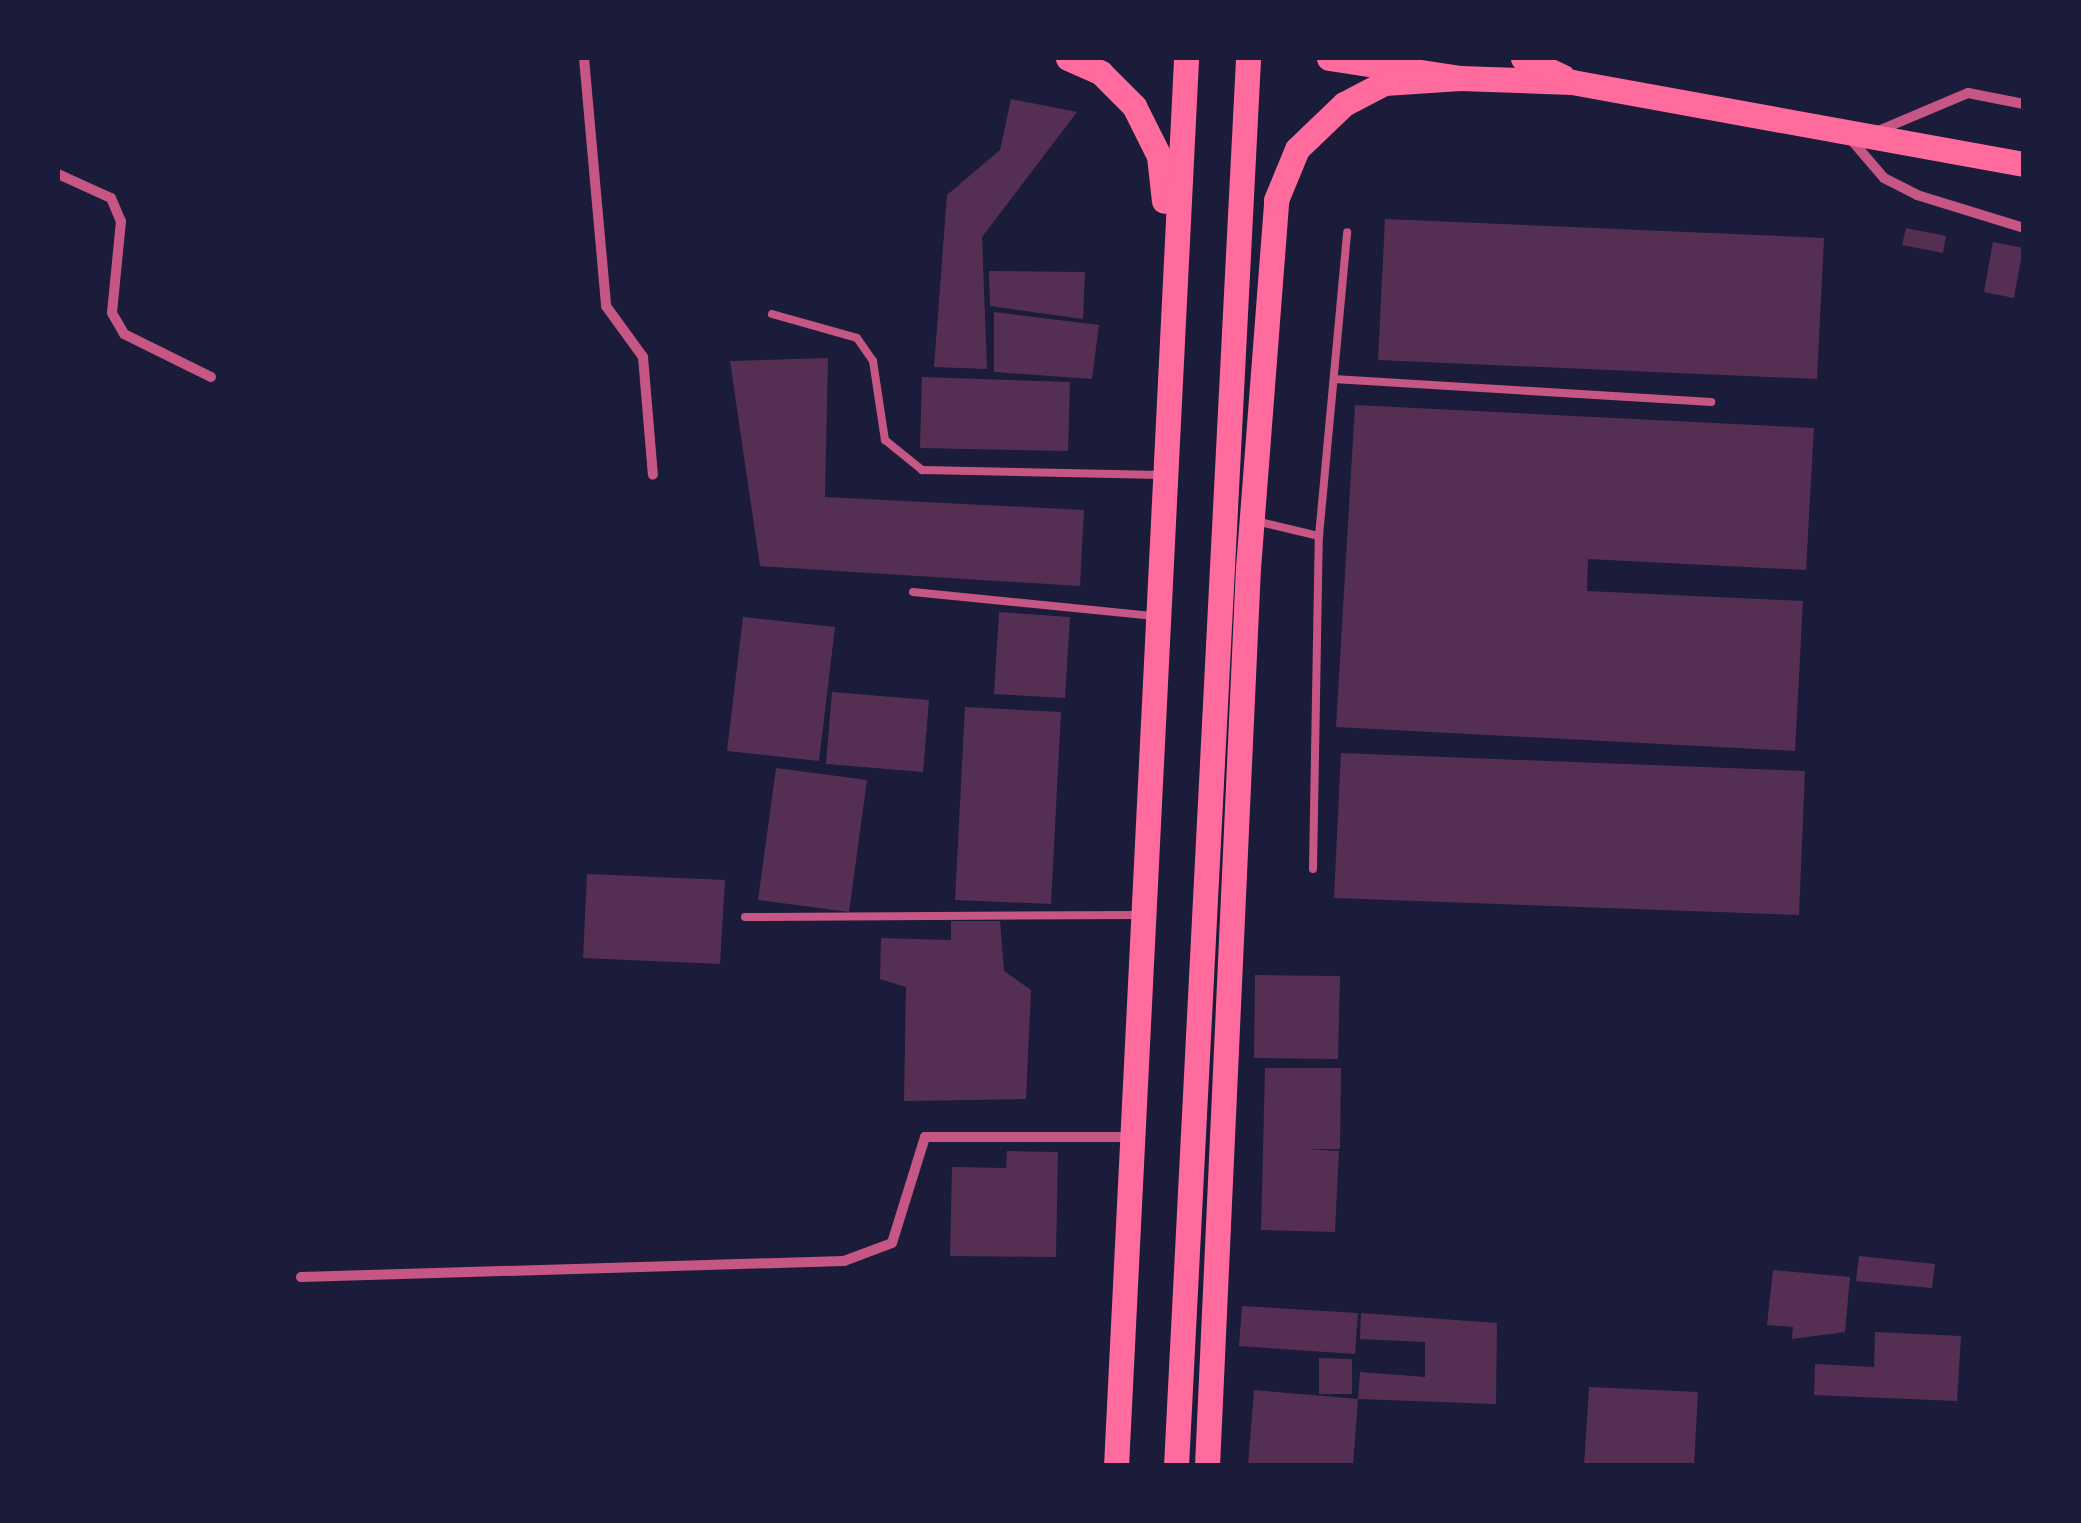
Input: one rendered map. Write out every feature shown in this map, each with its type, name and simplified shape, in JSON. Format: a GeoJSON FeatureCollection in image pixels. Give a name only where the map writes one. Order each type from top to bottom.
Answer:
{"type":"FeatureCollection","features":[{"type":"Feature","properties":{"kind":"main road"},"geometry":{"type":"LineString","coordinates":[[1068,58],[1117,88],[1154,140],[1170,298]]}},
{"type":"Feature","properties":{"kind":"main road"},"geometry":{"type":"LineString","coordinates":[[1116,1466],[1170,298],[1186,58]]}},
{"type":"Feature","properties":{"kind":"main road"},"geometry":{"type":"LineString","coordinates":[[1176,1466],[1248,58]]}},
{"type":"Feature","properties":{"kind":"main road"},"geometry":{"type":"LineString","coordinates":[[1329,58],[1460,78]]}},
{"type":"Feature","properties":{"kind":"main road"},"geometry":{"type":"LineString","coordinates":[[1524,58],[1572,82]]}},
{"type":"Feature","properties":{"kind":"main road"},"geometry":{"type":"LineString","coordinates":[[1207,1466],[1252,520],[1274,213],[1290,160],[1359,95],[1384,83],[1460,78],[1572,82],[1875,132],[2024,164]]}},
{"type":"Feature","properties":{"kind":"street"},"geometry":{"type":"LineString","coordinates":[[584,58],[606,306],[643,357],[653,475]]}},
{"type":"Feature","properties":{"kind":"street"},"geometry":{"type":"LineString","coordinates":[[1875,132],[1968,94],[2024,104]]}},
{"type":"Feature","properties":{"kind":"street"},"geometry":{"type":"LineString","coordinates":[[1839,126],[1884,178],[1965,216],[2024,228]]}},
{"type":"Feature","properties":{"kind":"street"},"geometry":{"type":"LineString","coordinates":[[58,174],[111,198],[122,221],[112,313],[124,334],[210,376]]}},
{"type":"Feature","properties":{"kind":"street"},"geometry":{"type":"LineString","coordinates":[[300,1277],[844,1262],[892,1243],[924,1137],[1132,1137]]}},
{"type":"Feature","properties":{"kind":"lane"},"geometry":{"type":"LineString","coordinates":[[1313,869],[1320,536],[1346,232]]}},
{"type":"Feature","properties":{"kind":"lane"},"geometry":{"type":"LineString","coordinates":[[772,314],[857,338],[874,361],[885,440],[922,470],[1162,475]]}},
{"type":"Feature","properties":{"kind":"lane"},"geometry":{"type":"LineString","coordinates":[[1334,379],[1711,402]]}},
{"type":"Feature","properties":{"kind":"lane"},"geometry":{"type":"LineString","coordinates":[[1252,520],[1320,536]]}},
{"type":"Feature","properties":{"kind":"lane"},"geometry":{"type":"LineString","coordinates":[[913,592],[1155,616]]}},
{"type":"Feature","properties":{"kind":"lane"},"geometry":{"type":"LineString","coordinates":[[745,918],[1142,915]]}},
{"type":"Feature","properties":{"kind":"building"},"geometry":{"type":"Polygon","coordinates":[[[1011,99],[1077,112],[982,237],[987,369],[934,367],[947,195],[1000,150],[1011,99]]]}},
{"type":"Feature","properties":{"kind":"building"},"geometry":{"type":"Polygon","coordinates":[[[1385,219],[1824,238],[1817,379],[1378,360],[1385,219]]]}},
{"type":"Feature","properties":{"kind":"building"},"geometry":{"type":"Polygon","coordinates":[[[1906,228],[1946,236],[1943,253],[1902,245],[1906,228]]]}},
{"type":"Feature","properties":{"kind":"building"},"geometry":{"type":"Polygon","coordinates":[[[1993,242],[2023,248],[2014,298],[1984,292],[1993,242]]]}},
{"type":"Feature","properties":{"kind":"building"},"geometry":{"type":"Polygon","coordinates":[[[989,271],[1085,272],[1083,319],[990,306],[989,271]]]}},
{"type":"Feature","properties":{"kind":"building"},"geometry":{"type":"Polygon","coordinates":[[[994,312],[1099,325],[1092,379],[994,372],[994,312]]]}},
{"type":"Feature","properties":{"kind":"building"},"geometry":{"type":"Polygon","coordinates":[[[828,358],[825,497],[1084,510],[1080,586],[760,566],[730,361],[828,358]]]}},
{"type":"Feature","properties":{"kind":"building"},"geometry":{"type":"Polygon","coordinates":[[[922,377],[1070,382],[1068,451],[920,448],[922,377]]]}},
{"type":"Feature","properties":{"kind":"building"},"geometry":{"type":"Polygon","coordinates":[[[1355,405],[1814,428],[1806,570],[1588,559],[1587,591],[1803,601],[1795,751],[1336,727],[1355,405]]]}},
{"type":"Feature","properties":{"kind":"building"},"geometry":{"type":"Polygon","coordinates":[[[999,612],[1070,617],[1065,698],[994,694],[999,612]]]}},
{"type":"Feature","properties":{"kind":"building"},"geometry":{"type":"Polygon","coordinates":[[[743,617],[835,627],[819,761],[727,751],[743,617]]]}},
{"type":"Feature","properties":{"kind":"building"},"geometry":{"type":"Polygon","coordinates":[[[832,692],[929,700],[923,772],[826,764],[832,692]]]}},
{"type":"Feature","properties":{"kind":"building"},"geometry":{"type":"Polygon","coordinates":[[[965,707],[1061,712],[1051,904],[955,900],[965,707]]]}},
{"type":"Feature","properties":{"kind":"building"},"geometry":{"type":"Polygon","coordinates":[[[1341,753],[1805,771],[1799,915],[1334,898],[1341,753]]]}},
{"type":"Feature","properties":{"kind":"building"},"geometry":{"type":"Polygon","coordinates":[[[776,768],[867,780],[849,912],[758,900],[776,768]]]}},
{"type":"Feature","properties":{"kind":"building"},"geometry":{"type":"Polygon","coordinates":[[[587,874],[725,880],[720,964],[583,958],[587,874]]]}},
{"type":"Feature","properties":{"kind":"building"},"geometry":{"type":"Polygon","coordinates":[[[951,921],[1000,921],[1004,971],[1031,990],[1026,1099],[904,1101],[906,987],[880,979],[881,938],[951,940],[951,921]]]}},
{"type":"Feature","properties":{"kind":"building"},"geometry":{"type":"Polygon","coordinates":[[[1255,975],[1340,976],[1338,1059],[1254,1058],[1255,975]]]}},
{"type":"Feature","properties":{"kind":"building"},"geometry":{"type":"Polygon","coordinates":[[[1265,1068],[1341,1068],[1340,1149],[1307,1149],[1339,1151],[1335,1232],[1261,1230],[1265,1068]]]}},
{"type":"Feature","properties":{"kind":"building"},"geometry":{"type":"Polygon","coordinates":[[[1007,1151],[1058,1152],[1056,1257],[950,1256],[952,1167],[1006,1168],[1007,1151]]]}},
{"type":"Feature","properties":{"kind":"building"},"geometry":{"type":"Polygon","coordinates":[[[1859,1256],[1935,1264],[1932,1288],[1856,1281],[1859,1256]]]}},
{"type":"Feature","properties":{"kind":"building"},"geometry":{"type":"Polygon","coordinates":[[[1773,1270],[1850,1277],[1845,1332],[1792,1339],[1793,1327],[1767,1325],[1773,1270]]]}},
{"type":"Feature","properties":{"kind":"building"},"geometry":{"type":"Polygon","coordinates":[[[1242,1306],[1358,1313],[1355,1354],[1239,1346],[1242,1306]]]}},
{"type":"Feature","properties":{"kind":"building"},"geometry":{"type":"Polygon","coordinates":[[[1361,1313],[1497,1323],[1496,1404],[1358,1399],[1360,1372],[1425,1377],[1425,1342],[1360,1339],[1361,1313]]]}},
{"type":"Feature","properties":{"kind":"building"},"geometry":{"type":"Polygon","coordinates":[[[1875,1332],[1961,1336],[1957,1401],[1814,1395],[1815,1364],[1874,1367],[1875,1332]]]}},
{"type":"Feature","properties":{"kind":"building"},"geometry":{"type":"Polygon","coordinates":[[[1319,1358],[1352,1359],[1352,1394],[1319,1394],[1319,1358]]]}},
{"type":"Feature","properties":{"kind":"building"},"geometry":{"type":"Polygon","coordinates":[[[1589,1387],[1698,1392],[1694,1466],[1584,1466],[1589,1387]]]}},
{"type":"Feature","properties":{"kind":"building"},"geometry":{"type":"Polygon","coordinates":[[[1254,1390],[1358,1399],[1353,1466],[1248,1466],[1254,1390]]]}}]}
